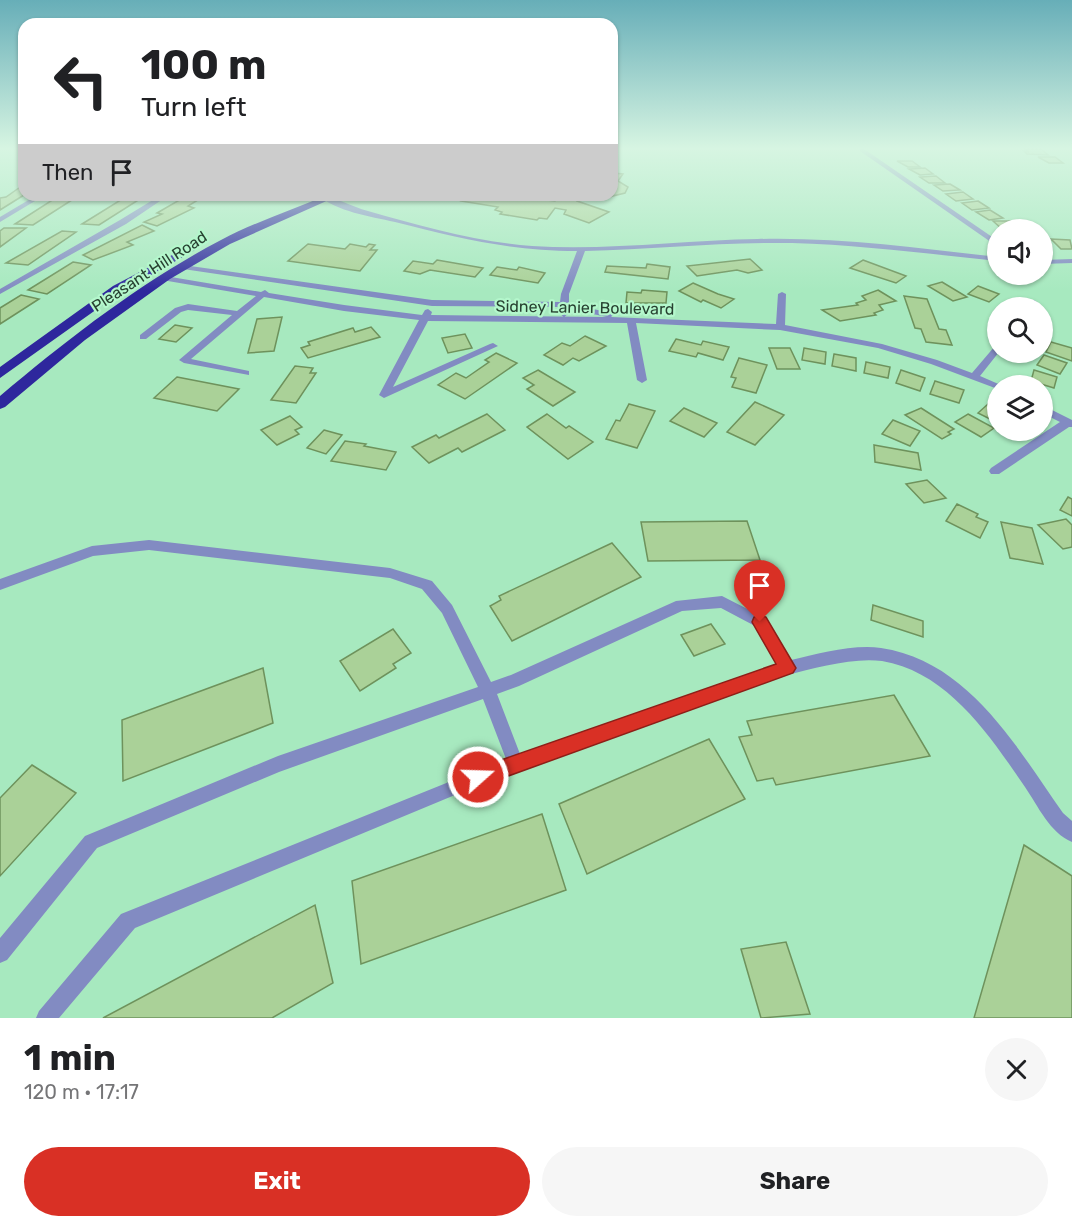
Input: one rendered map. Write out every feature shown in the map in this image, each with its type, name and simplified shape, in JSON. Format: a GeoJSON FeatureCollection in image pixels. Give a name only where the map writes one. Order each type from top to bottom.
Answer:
{"type":"FeatureCollection","features":[{"type":"Feature","properties":{"kind":"highway","name":"Pleasant Hill Road"},"geometry":{"type":"LineString","coordinates":[[0,375],[117,289],[219,233],[292,201]]}},
{"type":"Feature","properties":{"kind":"highway","name":"Pleasant Hill Road"},"geometry":{"type":"LineString","coordinates":[[0,404],[49,361],[165,278],[268,222],[316,201]]}},
{"type":"Feature","properties":{"kind":"street"},"geometry":{"type":"LineString","coordinates":[[929,197],[987,236]]}},
{"type":"Feature","properties":{"kind":"street"},"geometry":{"type":"LineString","coordinates":[[0,220],[32,201]]}},
{"type":"Feature","properties":{"kind":"street"},"geometry":{"type":"LineString","coordinates":[[0,292],[156,201]]}},
{"type":"Feature","properties":{"kind":"street"},"geometry":{"type":"LineString","coordinates":[[341,201],[391,219],[506,246],[582,249],[788,240],[846,242],[987,258]]}},
{"type":"Feature","properties":{"kind":"street"},"geometry":{"type":"LineString","coordinates":[[565,321],[565,294],[582,249]]}},
{"type":"Feature","properties":{"kind":"street"},"geometry":{"type":"LineString","coordinates":[[1053,262],[1072,261]]}},
{"type":"Feature","properties":{"kind":"street"},"geometry":{"type":"LineString","coordinates":[[183,267],[432,303],[564,305],[631,320],[642,380]]}},
{"type":"Feature","properties":{"kind":"street","name":"Sidney Lanier Boulevard"},"geometry":{"type":"LineString","coordinates":[[165,278],[344,308],[426,318],[631,320],[780,327],[879,345],[987,381]]}},
{"type":"Feature","properties":{"kind":"street"},"geometry":{"type":"LineString","coordinates":[[246,373],[184,360],[278,281]]}},
{"type":"Feature","properties":{"kind":"street"},"geometry":{"type":"LineString","coordinates":[[780,327],[782,294]]}},
{"type":"Feature","properties":{"kind":"street"},"geometry":{"type":"LineString","coordinates":[[432,303],[384,395],[493,346]]}},
{"type":"Feature","properties":{"kind":"street"},"geometry":{"type":"LineString","coordinates":[[143,337],[178,310],[188,307],[240,314]]}},
{"type":"Feature","properties":{"kind":"street"},"geometry":{"type":"LineString","coordinates":[[975,376],[987,361]]}},
{"type":"Feature","properties":{"kind":"street"},"geometry":{"type":"LineString","coordinates":[[995,471],[1070,423],[1053,414]]}},
{"type":"Feature","properties":{"kind":"street"},"geometry":{"type":"LineString","coordinates":[[0,585],[92,550],[149,545],[390,573],[427,585],[447,609],[488,691],[516,764]]}},
{"type":"Feature","properties":{"kind":"street"},"geometry":{"type":"LineString","coordinates":[[0,953],[92,842],[278,764],[488,691],[681,605],[722,602],[760,622],[787,668]]}},
{"type":"Feature","properties":{"kind":"street"},"geometry":{"type":"LineString","coordinates":[[45,1018],[128,921],[516,764],[787,668],[813,661],[881,655],[928,670],[975,707],[1057,819],[1072,833]]}},
{"type":"Feature","properties":{"kind":"building"},"geometry":{"type":"Polygon","coordinates":[[[18,197],[18,199],[0,210],[0,198],[18,197]]]}},
{"type":"Feature","properties":{"kind":"building"},"geometry":{"type":"Polygon","coordinates":[[[950,197],[969,197],[973,199],[956,201],[950,197]]]}},
{"type":"Feature","properties":{"kind":"building"},"geometry":{"type":"Polygon","coordinates":[[[51,201],[70,201],[33,225],[15,224],[51,201]]]}},
{"type":"Feature","properties":{"kind":"building"},"geometry":{"type":"Polygon","coordinates":[[[119,201],[137,201],[99,225],[82,224],[119,201]]]}},
{"type":"Feature","properties":{"kind":"building"},"geometry":{"type":"Polygon","coordinates":[[[178,201],[196,201],[188,206],[194,208],[157,226],[144,222],[162,214],[157,213],[178,201]]]}},
{"type":"Feature","properties":{"kind":"building"},"geometry":{"type":"Polygon","coordinates":[[[461,201],[577,201],[609,212],[589,223],[564,214],[566,210],[555,208],[547,219],[537,220],[500,214],[502,212],[495,210],[498,207],[461,201]]]}},
{"type":"Feature","properties":{"kind":"building"},"geometry":{"type":"Polygon","coordinates":[[[978,201],[989,208],[972,210],[962,203],[978,201]]]}},
{"type":"Feature","properties":{"kind":"building"},"geometry":{"type":"Polygon","coordinates":[[[990,210],[1003,218],[987,219],[976,212],[990,210]]]}},
{"type":"Feature","properties":{"kind":"building"},"geometry":{"type":"Polygon","coordinates":[[[142,225],[154,231],[127,242],[133,245],[93,260],[83,255],[142,225]]]}},
{"type":"Feature","properties":{"kind":"building"},"geometry":{"type":"Polygon","coordinates":[[[4,228],[26,228],[0,247],[0,231],[4,228]]]}},
{"type":"Feature","properties":{"kind":"building"},"geometry":{"type":"Polygon","coordinates":[[[62,231],[76,232],[28,265],[6,263],[62,231]]]}},
{"type":"Feature","properties":{"kind":"building"},"geometry":{"type":"Polygon","coordinates":[[[1053,239],[1070,240],[1072,249],[1061,249],[1053,239]]]}},
{"type":"Feature","properties":{"kind":"building"},"geometry":{"type":"Polygon","coordinates":[[[308,244],[345,249],[350,244],[366,247],[369,244],[375,245],[370,250],[377,250],[360,271],[288,261],[308,244]]]}},
{"type":"Feature","properties":{"kind":"building"},"geometry":{"type":"Polygon","coordinates":[[[750,259],[762,270],[748,273],[737,270],[697,276],[687,266],[750,259]]]}},
{"type":"Feature","properties":{"kind":"building"},"geometry":{"type":"Polygon","coordinates":[[[437,260],[483,268],[475,277],[430,270],[420,274],[404,271],[413,261],[433,264],[437,260]]]}},
{"type":"Feature","properties":{"kind":"building"},"geometry":{"type":"Polygon","coordinates":[[[863,260],[906,276],[896,283],[850,268],[863,260]]]}},
{"type":"Feature","properties":{"kind":"building"},"geometry":{"type":"Polygon","coordinates":[[[73,262],[91,265],[47,294],[28,290],[73,262]]]}},
{"type":"Feature","properties":{"kind":"building"},"geometry":{"type":"Polygon","coordinates":[[[647,264],[670,267],[668,279],[605,272],[607,266],[646,268],[647,264]]]}},
{"type":"Feature","properties":{"kind":"building"},"geometry":{"type":"Polygon","coordinates":[[[497,267],[517,270],[519,267],[545,273],[538,283],[490,275],[497,267]]]}},
{"type":"Feature","properties":{"kind":"building"},"geometry":{"type":"Polygon","coordinates":[[[942,282],[967,297],[953,301],[928,286],[942,282]]]}},
{"type":"Feature","properties":{"kind":"building"},"geometry":{"type":"Polygon","coordinates":[[[693,283],[734,299],[721,308],[703,300],[701,302],[679,291],[693,283]]]}},
{"type":"Feature","properties":{"kind":"building"},"geometry":{"type":"Polygon","coordinates":[[[978,286],[999,294],[995,297],[987,297],[987,301],[968,294],[978,286]]]}},
{"type":"Feature","properties":{"kind":"building"},"geometry":{"type":"Polygon","coordinates":[[[642,290],[667,292],[666,303],[626,303],[627,292],[641,293],[642,290]]]}},
{"type":"Feature","properties":{"kind":"building"},"geometry":{"type":"Polygon","coordinates":[[[878,290],[896,301],[879,305],[883,310],[874,313],[876,315],[840,321],[822,310],[858,305],[856,303],[866,300],[862,296],[878,290]]]}},
{"type":"Feature","properties":{"kind":"building"},"geometry":{"type":"Polygon","coordinates":[[[21,295],[39,299],[0,324],[0,308],[21,295]]]}},
{"type":"Feature","properties":{"kind":"building"},"geometry":{"type":"Polygon","coordinates":[[[904,296],[927,299],[939,329],[946,330],[952,345],[926,342],[921,329],[915,328],[904,296]]]}},
{"type":"Feature","properties":{"kind":"building"},"geometry":{"type":"Polygon","coordinates":[[[282,317],[274,351],[248,353],[257,319],[282,317]]]}},
{"type":"Feature","properties":{"kind":"building"},"geometry":{"type":"Polygon","coordinates":[[[175,325],[192,328],[176,342],[159,339],[175,325]]]}},
{"type":"Feature","properties":{"kind":"building"},"geometry":{"type":"Polygon","coordinates":[[[371,327],[380,337],[308,358],[301,348],[310,345],[308,342],[353,328],[355,332],[371,327]]]}},
{"type":"Feature","properties":{"kind":"building"},"geometry":{"type":"Polygon","coordinates":[[[465,334],[472,348],[448,353],[442,338],[465,334]]]}},
{"type":"Feature","properties":{"kind":"building"},"geometry":{"type":"Polygon","coordinates":[[[585,336],[606,346],[579,361],[573,358],[563,365],[544,355],[562,343],[570,346],[585,336]]]}},
{"type":"Feature","properties":{"kind":"building"},"geometry":{"type":"Polygon","coordinates":[[[676,339],[701,345],[703,341],[729,347],[723,360],[698,353],[696,357],[669,351],[676,339]]]}},
{"type":"Feature","properties":{"kind":"building"},"geometry":{"type":"Polygon","coordinates":[[[1053,343],[1072,348],[1072,361],[1053,354],[1053,343]]]}},
{"type":"Feature","properties":{"kind":"building"},"geometry":{"type":"Polygon","coordinates":[[[769,348],[790,348],[800,369],[777,369],[769,348]]]}},
{"type":"Feature","properties":{"kind":"building"},"geometry":{"type":"Polygon","coordinates":[[[804,348],[826,352],[825,364],[802,360],[804,348]]]}},
{"type":"Feature","properties":{"kind":"building"},"geometry":{"type":"Polygon","coordinates":[[[496,353],[517,363],[465,399],[438,385],[456,373],[466,378],[489,362],[485,360],[496,353]]]}},
{"type":"Feature","properties":{"kind":"building"},"geometry":{"type":"Polygon","coordinates":[[[834,354],[856,358],[856,371],[832,366],[834,354]]]}},
{"type":"Feature","properties":{"kind":"building"},"geometry":{"type":"Polygon","coordinates":[[[739,358],[767,365],[756,393],[732,387],[736,378],[731,377],[739,358]]]}},
{"type":"Feature","properties":{"kind":"building"},"geometry":{"type":"Polygon","coordinates":[[[1053,358],[1067,363],[1060,374],[1037,365],[1038,363],[1053,363],[1053,358]]]}},
{"type":"Feature","properties":{"kind":"building"},"geometry":{"type":"Polygon","coordinates":[[[866,362],[890,367],[888,378],[864,373],[866,362]]]}},
{"type":"Feature","properties":{"kind":"building"},"geometry":{"type":"Polygon","coordinates":[[[295,366],[313,368],[310,373],[316,373],[296,403],[271,400],[295,366]]]}},
{"type":"Feature","properties":{"kind":"building"},"geometry":{"type":"Polygon","coordinates":[[[538,370],[575,392],[553,406],[527,389],[534,385],[523,378],[538,370]]]}},
{"type":"Feature","properties":{"kind":"building"},"geometry":{"type":"Polygon","coordinates":[[[901,370],[925,378],[920,391],[896,383],[901,370]]]}},
{"type":"Feature","properties":{"kind":"building"},"geometry":{"type":"Polygon","coordinates":[[[1034,370],[1050,375],[1033,375],[1034,370]]]}},
{"type":"Feature","properties":{"kind":"building"},"geometry":{"type":"Polygon","coordinates":[[[1053,376],[1057,377],[1053,388],[1053,376]]]}},
{"type":"Feature","properties":{"kind":"building"},"geometry":{"type":"Polygon","coordinates":[[[177,377],[239,389],[217,411],[154,398],[177,377]]]}},
{"type":"Feature","properties":{"kind":"building"},"geometry":{"type":"Polygon","coordinates":[[[935,381],[964,390],[959,403],[930,394],[935,381]]]}},
{"type":"Feature","properties":{"kind":"building"},"geometry":{"type":"Polygon","coordinates":[[[755,402],[784,415],[755,445],[727,432],[755,402]]]}},
{"type":"Feature","properties":{"kind":"building"},"geometry":{"type":"Polygon","coordinates":[[[629,404],[655,411],[637,448],[606,439],[616,420],[620,421],[629,404]]]}},
{"type":"Feature","properties":{"kind":"building"},"geometry":{"type":"Polygon","coordinates":[[[987,405],[987,418],[978,413],[987,405]]]}},
{"type":"Feature","properties":{"kind":"building"},"geometry":{"type":"Polygon","coordinates":[[[684,408],[717,423],[704,437],[670,421],[684,408]]]}},
{"type":"Feature","properties":{"kind":"building"},"geometry":{"type":"Polygon","coordinates":[[[921,408],[954,429],[948,432],[951,434],[942,439],[905,415],[921,408]]]}},
{"type":"Feature","properties":{"kind":"building"},"geometry":{"type":"Polygon","coordinates":[[[487,414],[505,430],[462,452],[458,448],[429,463],[412,447],[436,435],[439,438],[487,414]]]}},
{"type":"Feature","properties":{"kind":"building"},"geometry":{"type":"Polygon","coordinates":[[[547,414],[566,428],[569,426],[593,442],[568,459],[527,427],[547,414]]]}},
{"type":"Feature","properties":{"kind":"building"},"geometry":{"type":"Polygon","coordinates":[[[968,414],[987,424],[987,433],[981,437],[955,422],[968,414]]]}},
{"type":"Feature","properties":{"kind":"building"},"geometry":{"type":"Polygon","coordinates":[[[290,416],[302,427],[295,430],[299,434],[277,445],[261,430],[290,416]]]}},
{"type":"Feature","properties":{"kind":"building"},"geometry":{"type":"Polygon","coordinates":[[[893,420],[920,431],[910,446],[882,434],[893,420]]]}},
{"type":"Feature","properties":{"kind":"building"},"geometry":{"type":"Polygon","coordinates":[[[324,430],[342,435],[326,454],[307,448],[324,430]]]}},
{"type":"Feature","properties":{"kind":"building"},"geometry":{"type":"Polygon","coordinates":[[[345,441],[396,452],[386,470],[331,461],[345,441]]]}},
{"type":"Feature","properties":{"kind":"building"},"geometry":{"type":"Polygon","coordinates":[[[874,445],[918,453],[921,470],[875,462],[874,445]]]}},
{"type":"Feature","properties":{"kind":"building"},"geometry":{"type":"Polygon","coordinates":[[[927,480],[946,498],[924,503],[906,484],[927,480]]]}},
{"type":"Feature","properties":{"kind":"building"},"geometry":{"type":"Polygon","coordinates":[[[1068,497],[1072,499],[1072,516],[1060,510],[1068,497]]]}},
{"type":"Feature","properties":{"kind":"building"},"geometry":{"type":"Polygon","coordinates":[[[957,504],[978,514],[976,517],[988,522],[980,538],[946,521],[957,504]]]}},
{"type":"Feature","properties":{"kind":"building"},"geometry":{"type":"Polygon","coordinates":[[[1066,519],[1072,525],[1072,547],[1063,549],[1038,525],[1066,519]]]}},
{"type":"Feature","properties":{"kind":"building"},"geometry":{"type":"Polygon","coordinates":[[[747,521],[760,560],[648,561],[641,522],[747,521]]]}},
{"type":"Feature","properties":{"kind":"building"},"geometry":{"type":"Polygon","coordinates":[[[1001,522],[1032,528],[1043,564],[1010,558],[1001,522]]]}},
{"type":"Feature","properties":{"kind":"building"},"geometry":{"type":"Polygon","coordinates":[[[612,543],[641,577],[512,641],[490,606],[501,600],[499,596],[612,543]]]}},
{"type":"Feature","properties":{"kind":"building"},"geometry":{"type":"Polygon","coordinates":[[[873,605],[923,621],[923,637],[871,620],[873,605]]]}},
{"type":"Feature","properties":{"kind":"building"},"geometry":{"type":"Polygon","coordinates":[[[711,624],[725,644],[694,656],[681,635],[711,624]]]}},
{"type":"Feature","properties":{"kind":"building"},"geometry":{"type":"Polygon","coordinates":[[[393,629],[411,653],[393,664],[396,668],[360,691],[340,661],[393,629]]]}},
{"type":"Feature","properties":{"kind":"building"},"geometry":{"type":"Polygon","coordinates":[[[263,668],[273,723],[123,781],[122,720],[263,668]]]}},
{"type":"Feature","properties":{"kind":"building"},"geometry":{"type":"Polygon","coordinates":[[[894,695],[930,756],[776,785],[773,778],[757,781],[739,737],[752,735],[747,721],[894,695]]]}},
{"type":"Feature","properties":{"kind":"building"},"geometry":{"type":"Polygon","coordinates":[[[709,739],[745,799],[587,874],[559,804],[709,739]]]}},
{"type":"Feature","properties":{"kind":"building"},"geometry":{"type":"Polygon","coordinates":[[[32,765],[76,793],[0,876],[0,798],[32,765]]]}},
{"type":"Feature","properties":{"kind":"building"},"geometry":{"type":"Polygon","coordinates":[[[542,814],[566,890],[361,964],[352,881],[542,814]]]}},
{"type":"Feature","properties":{"kind":"building"},"geometry":{"type":"Polygon","coordinates":[[[1024,845],[1072,876],[1072,1018],[974,1018],[1024,845]]]}},
{"type":"Feature","properties":{"kind":"building"},"geometry":{"type":"Polygon","coordinates":[[[315,905],[333,983],[272,1018],[103,1018],[315,905]]]}},
{"type":"Feature","properties":{"kind":"building"},"geometry":{"type":"Polygon","coordinates":[[[786,942],[810,1014],[761,1018],[741,949],[786,942]]]}},
{"type":"Feature","properties":{"kind":"route"},"geometry":{"type":"LineString","coordinates":[[478,777],[787,668],[760,622]]}}]}
